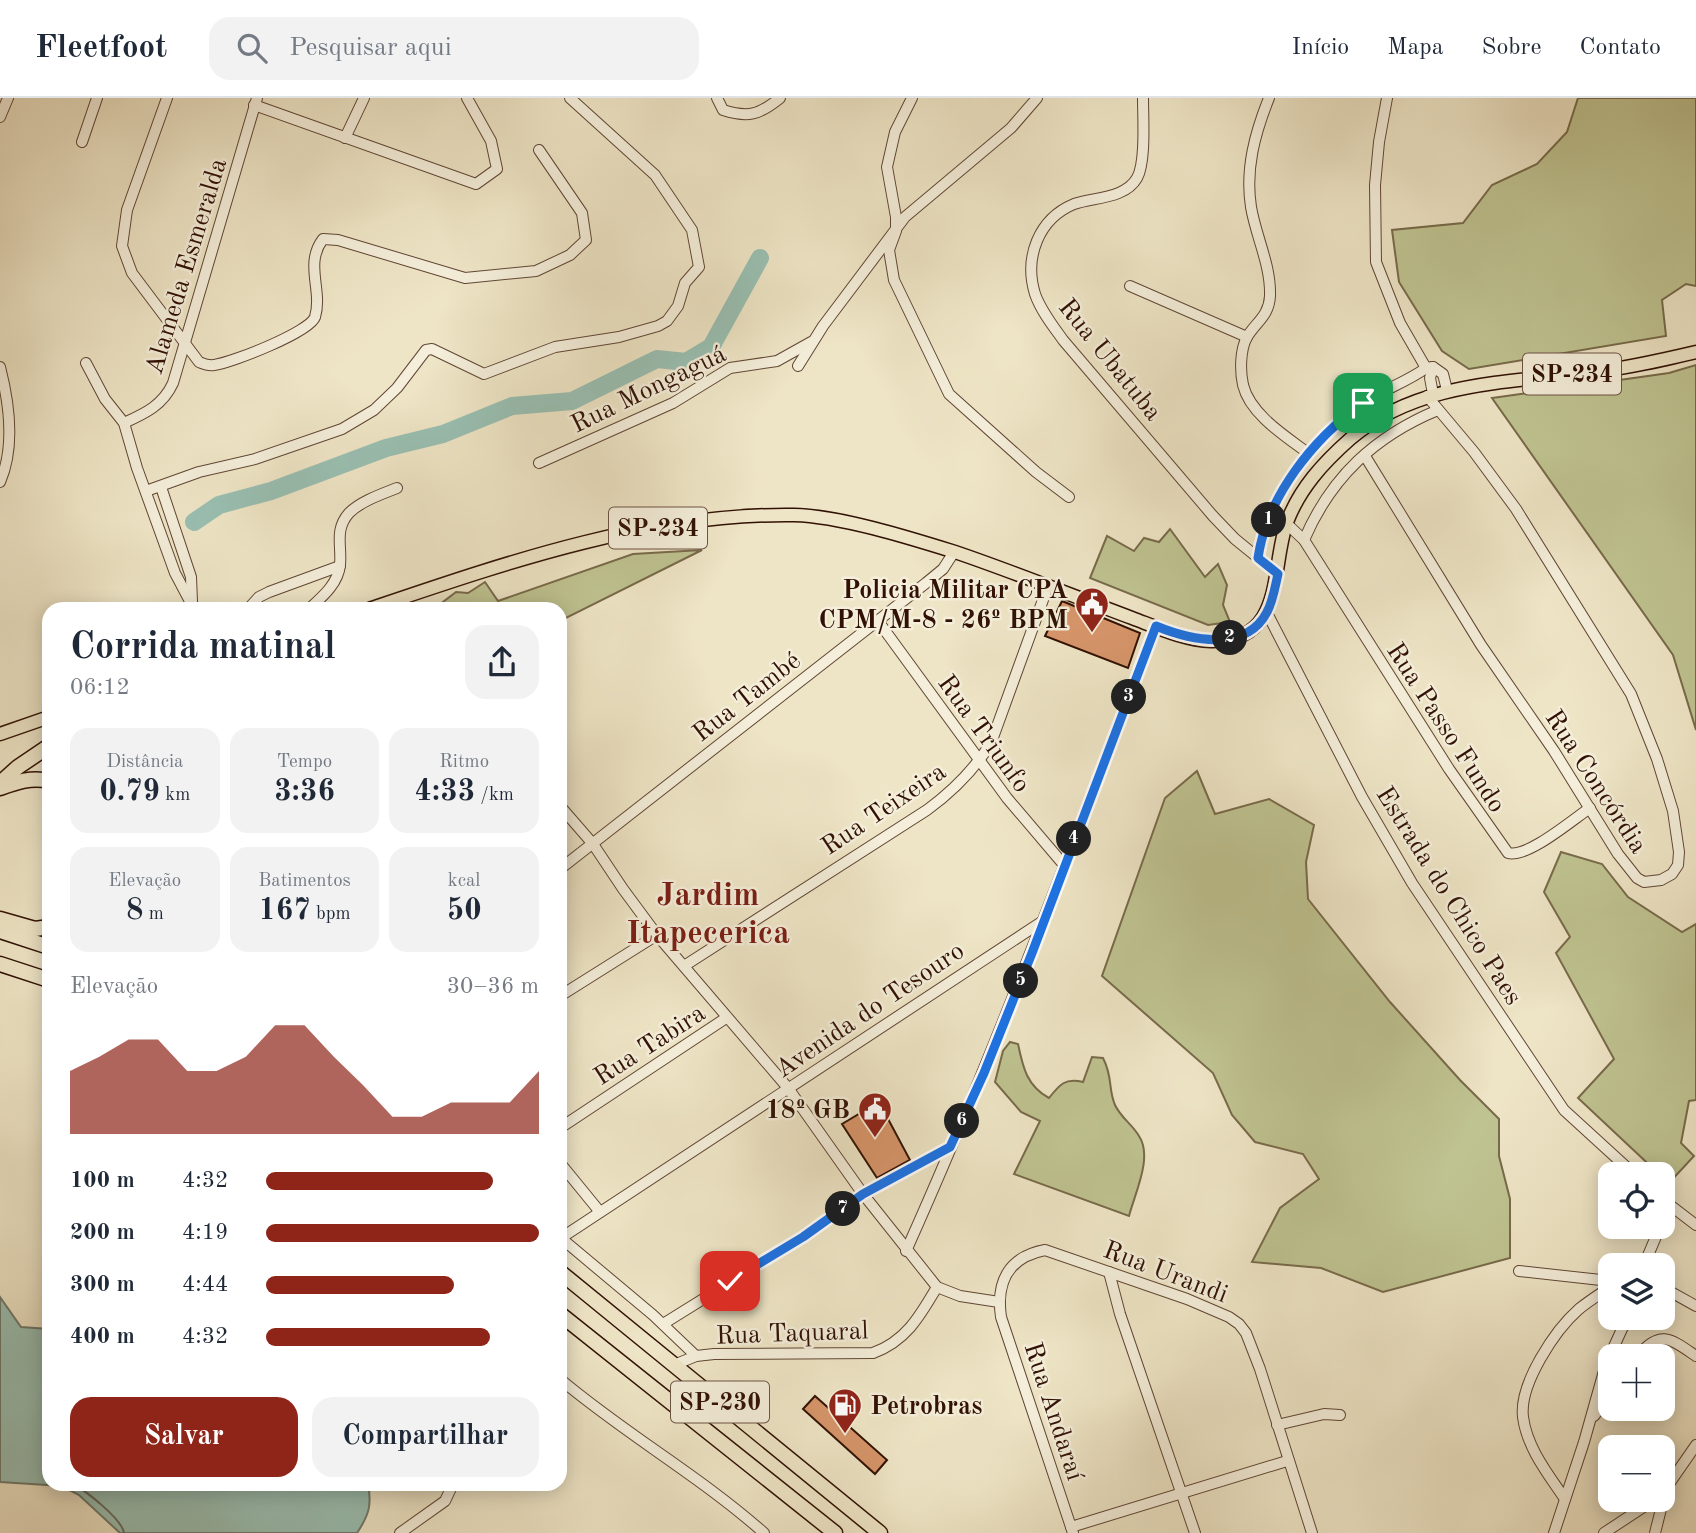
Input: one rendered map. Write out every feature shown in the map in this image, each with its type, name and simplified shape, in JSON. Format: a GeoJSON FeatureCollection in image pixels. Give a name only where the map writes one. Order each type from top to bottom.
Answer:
{"type":"FeatureCollection","features":[{"type":"Feature","properties":{"kind":"highway"},"geometry":{"type":"LineString","coordinates":[[0,785],[42,752]]}},
{"type":"Feature","properties":{"kind":"highway"},"geometry":{"type":"LineString","coordinates":[[0,785],[42,779]]}},
{"type":"Feature","properties":{"kind":"highway"},"geometry":{"type":"LineString","coordinates":[[0,919],[35,929],[42,928]]}},
{"type":"Feature","properties":{"kind":"highway"},"geometry":{"type":"LineString","coordinates":[[0,931],[42,945]]}},
{"type":"Feature","properties":{"kind":"highway"},"geometry":{"type":"LineString","coordinates":[[0,964],[42,978]]}},
{"type":"Feature","properties":{"kind":"highway","name":"SP-230"},"geometry":{"type":"LineString","coordinates":[[567,1278],[880,1533]]}},
{"type":"Feature","properties":{"kind":"highway","name":"SP-230"},"geometry":{"type":"LineString","coordinates":[[567,1320],[835,1533]]}},
{"type":"Feature","properties":{"kind":"main road","name":"SP-234"},"geometry":{"type":"LineString","coordinates":[[390,602],[481,571],[567,548],[670,526],[794,515],[824,518],[954,552],[1156,626],[1211,641],[1235,637],[1251,629],[1267,614],[1287,524],[1306,483],[1351,438],[1389,412],[1447,390],[1638,366],[1696,352]]}},
{"type":"Feature","properties":{"kind":"main road"},"geometry":{"type":"LineString","coordinates":[[0,734],[42,719]]}},
{"type":"Feature","properties":{"kind":"street"},"geometry":{"type":"LineString","coordinates":[[0,117],[8,98]]}},
{"type":"Feature","properties":{"kind":"street"},"geometry":{"type":"LineString","coordinates":[[82,142],[97,98]]}},
{"type":"Feature","properties":{"kind":"street"},"geometry":{"type":"LineString","coordinates":[[345,138],[364,98]]}},
{"type":"Feature","properties":{"kind":"street"},"geometry":{"type":"LineString","coordinates":[[255,102],[345,138],[476,184],[497,169],[491,141],[467,98]]}},
{"type":"Feature","properties":{"kind":"street"},"geometry":{"type":"LineString","coordinates":[[146,491],[199,472],[255,459],[342,429],[374,410],[397,388],[426,350],[432,349],[484,374],[515,364],[544,350],[619,337],[658,326],[667,320],[678,306],[685,283],[699,267],[692,230],[655,175],[570,98]]}},
{"type":"Feature","properties":{"kind":"street"},"geometry":{"type":"LineString","coordinates":[[717,98],[723,110],[743,116],[767,109],[780,98]]}},
{"type":"Feature","properties":{"kind":"street"},"geometry":{"type":"LineString","coordinates":[[912,98],[895,132],[887,167],[897,217],[889,250],[891,271],[910,317],[950,394],[1036,472],[1069,497]]}},
{"type":"Feature","properties":{"kind":"street","name":"Rua Mongaguá"},"geometry":{"type":"LineString","coordinates":[[798,366],[814,339],[905,217],[1011,128],[1037,98]]}},
{"type":"Feature","properties":{"kind":"street","name":"Rua Ubatuba"},"geometry":{"type":"LineString","coordinates":[[1143,98],[1138,178],[1124,191],[1062,210],[1044,228],[1032,256],[1035,294],[1052,325],[1069,347],[1213,516],[1278,574]]}},
{"type":"Feature","properties":{"kind":"street"},"geometry":{"type":"LineString","coordinates":[[1269,98],[1253,141],[1250,172],[1251,208],[1267,270],[1270,296],[1266,315],[1247,337],[1242,353],[1241,372],[1248,399],[1270,423],[1308,453]]}},
{"type":"Feature","properties":{"kind":"street"},"geometry":{"type":"LineString","coordinates":[[1387,98],[1375,185],[1376,262],[1400,323],[1429,367],[1430,395]]}},
{"type":"Feature","properties":{"kind":"street"},"geometry":{"type":"LineString","coordinates":[[166,99],[127,210],[122,246],[132,273],[199,362],[210,366],[267,346],[310,326],[316,307],[313,262],[315,249],[323,239],[338,240],[465,278],[536,271],[570,256],[586,240],[582,213],[539,150]]}},
{"type":"Feature","properties":{"kind":"street","name":"Alameda Esmeralda"},"geometry":{"type":"LineString","coordinates":[[124,423],[148,412],[165,399],[173,383],[255,102]]}},
{"type":"Feature","properties":{"kind":"street"},"geometry":{"type":"LineString","coordinates":[[1130,286],[1247,337]]}},
{"type":"Feature","properties":{"kind":"street","name":"Rua Mongaguá"},"geometry":{"type":"LineString","coordinates":[[539,463],[673,403],[730,368],[777,361],[814,339]]}},
{"type":"Feature","properties":{"kind":"street"},"geometry":{"type":"LineString","coordinates":[[86,363],[105,399],[124,423],[180,585],[191,602]]}},
{"type":"Feature","properties":{"kind":"street"},"geometry":{"type":"LineString","coordinates":[[0,367],[4,432],[9,456],[0,482]]}},
{"type":"Feature","properties":{"kind":"street"},"geometry":{"type":"LineString","coordinates":[[1258,558],[1261,539],[1272,513],[1308,453],[1349,413],[1429,367]]}},
{"type":"Feature","properties":{"kind":"street"},"geometry":{"type":"LineString","coordinates":[[1429,367],[1443,374],[1447,390]]}},
{"type":"Feature","properties":{"kind":"street","name":"Rua Concórdia"},"geometry":{"type":"LineString","coordinates":[[1365,456],[1481,645],[1590,808],[1618,855],[1637,878],[1644,882],[1652,882],[1672,874],[1678,865],[1679,852],[1673,811],[1653,746],[1631,694],[1516,509],[1474,452],[1438,410],[1430,395]]}},
{"type":"Feature","properties":{"kind":"street"},"geometry":{"type":"LineString","coordinates":[[1304,540],[1318,506],[1365,456],[1391,432],[1438,410]]}},
{"type":"Feature","properties":{"kind":"street"},"geometry":{"type":"LineString","coordinates":[[161,487],[191,577],[193,602]]}},
{"type":"Feature","properties":{"kind":"street"},"geometry":{"type":"LineString","coordinates":[[316,602],[331,587],[340,566],[338,538],[348,514],[358,506],[397,488]]}},
{"type":"Feature","properties":{"kind":"street","name":"Rua Passo Fundo"},"geometry":{"type":"LineString","coordinates":[[1287,524],[1304,540],[1449,769],[1508,853],[1515,855],[1531,848],[1590,808]]}},
{"type":"Feature","properties":{"kind":"street","name":"Rua També"},"geometry":{"type":"LineString","coordinates":[[567,864],[943,569],[954,552]]}},
{"type":"Feature","properties":{"kind":"street"},"geometry":{"type":"LineString","coordinates":[[254,602],[269,592],[340,566]]}},
{"type":"Feature","properties":{"kind":"street","name":"Rua Teixeira"},"geometry":{"type":"LineString","coordinates":[[684,966],[927,810],[954,789],[980,761],[1000,724],[1048,586]]}},
{"type":"Feature","properties":{"kind":"street","name":"Estrada do Chico Paes"},"geometry":{"type":"LineString","coordinates":[[1267,614],[1362,797],[1412,883],[1564,1110],[1621,1162]]}},
{"type":"Feature","properties":{"kind":"street","name":"Rua Triunfo"},"geometry":{"type":"LineString","coordinates":[[878,621],[1036,835],[1064,865]]}},
{"type":"Feature","properties":{"kind":"street"},"geometry":{"type":"LineString","coordinates":[[906,1251],[984,1073],[1156,626]]}},
{"type":"Feature","properties":{"kind":"street"},"geometry":{"type":"LineString","coordinates":[[567,814],[593,844],[623,890],[657,934],[788,1088],[863,1194],[937,1287],[960,1296],[999,1302]]}},
{"type":"Feature","properties":{"kind":"street","name":"Avenida do Tesouro"},"geometry":{"type":"LineString","coordinates":[[567,1234],[1043,921]]}},
{"type":"Feature","properties":{"kind":"street"},"geometry":{"type":"LineString","coordinates":[[567,992],[657,934]]}},
{"type":"Feature","properties":{"kind":"street","name":"Rua Tabira"},"geometry":{"type":"LineString","coordinates":[[567,1123],[726,1018]]}},
{"type":"Feature","properties":{"kind":"street"},"geometry":{"type":"LineString","coordinates":[[663,1324],[803,1237],[863,1194],[950,1147]]}},
{"type":"Feature","properties":{"kind":"street"},"geometry":{"type":"LineString","coordinates":[[567,1172],[600,1212]]}},
{"type":"Feature","properties":{"kind":"street"},"geometry":{"type":"LineString","coordinates":[[1675,1209],[1696,1225]]}},
{"type":"Feature","properties":{"kind":"street"},"geometry":{"type":"LineString","coordinates":[[567,1244],[663,1324],[696,1356]]}},
{"type":"Feature","properties":{"kind":"street","name":"Rua Urandi"},"geometry":{"type":"LineString","coordinates":[[999,1302],[1002,1282],[1018,1260],[1045,1250],[1200,1304],[1239,1324],[1246,1333],[1256,1359],[1312,1533]]}},
{"type":"Feature","properties":{"kind":"street"},"geometry":{"type":"LineString","coordinates":[[1519,1271],[1598,1280]]}},
{"type":"Feature","properties":{"kind":"street"},"geometry":{"type":"LineString","coordinates":[[1109,1272],[1120,1314],[1195,1533]]}},
{"type":"Feature","properties":{"kind":"street","name":"Rua Taquaral"},"geometry":{"type":"LineString","coordinates":[[674,1365],[696,1356],[764,1352],[873,1353],[890,1347],[902,1337],[917,1321],[937,1287]]}},
{"type":"Feature","properties":{"kind":"street"},"geometry":{"type":"LineString","coordinates":[[1675,1294],[1696,1306]]}},
{"type":"Feature","properties":{"kind":"street"},"geometry":{"type":"LineString","coordinates":[[1565,1499],[1534,1453],[1523,1420],[1524,1401],[1536,1369],[1557,1335],[1578,1311],[1598,1296]]}},
{"type":"Feature","properties":{"kind":"street","name":"Rua Andaraí"},"geometry":{"type":"LineString","coordinates":[[999,1302],[1001,1317],[1072,1530]]}},
{"type":"Feature","properties":{"kind":"street"},"geometry":{"type":"LineString","coordinates":[[1555,1533],[1606,1364],[1622,1330]]}},
{"type":"Feature","properties":{"kind":"street"},"geometry":{"type":"LineString","coordinates":[[1647,1344],[1662,1339],[1673,1341],[1696,1356]]}},
{"type":"Feature","properties":{"kind":"street"},"geometry":{"type":"LineString","coordinates":[[567,1385],[613,1421],[679,1465],[764,1533]]}},
{"type":"Feature","properties":{"kind":"street"},"geometry":{"type":"LineString","coordinates":[[1591,1419],[1598,1410]]}},
{"type":"Feature","properties":{"kind":"street"},"geometry":{"type":"LineString","coordinates":[[1277,1426],[1324,1414],[1340,1415]]}},
{"type":"Feature","properties":{"kind":"street"},"geometry":{"type":"LineString","coordinates":[[1675,1476],[1696,1445]]}},
{"type":"Feature","properties":{"kind":"street"},"geometry":{"type":"LineString","coordinates":[[1072,1530],[1287,1461]]}},
{"type":"Feature","properties":{"kind":"street"},"geometry":{"type":"LineString","coordinates":[[400,1533],[445,1501],[450,1491]]}},
{"type":"Feature","properties":{"kind":"street"},"geometry":{"type":"LineString","coordinates":[[1604,1533],[1636,1512]]}},
{"type":"Feature","properties":{"kind":"street"},"geometry":{"type":"LineString","coordinates":[[1655,1533],[1660,1512]]}},
{"type":"Feature","properties":{"kind":"green space"},"geometry":{"type":"Polygon","coordinates":[[[1578,98],[1696,98],[1696,286],[1686,284],[1662,300],[1666,336],[1469,369],[1442,351],[1399,282],[1392,230],[1463,223],[1492,185],[1537,164],[1567,132],[1578,98]]]}},
{"type":"Feature","properties":{"kind":"green space"},"geometry":{"type":"Polygon","coordinates":[[[1696,365],[1696,730],[1673,655],[1492,398],[1669,373],[1696,365]]]}},
{"type":"Feature","properties":{"kind":"green space"},"geometry":{"type":"Polygon","coordinates":[[[1170,529],[1205,577],[1218,564],[1227,585],[1223,605],[1230,622],[1208,625],[1090,578],[1107,536],[1134,551],[1144,538],[1159,542],[1170,529]]]}},
{"type":"Feature","properties":{"kind":"green space"},"geometry":{"type":"Polygon","coordinates":[[[702,550],[567,618],[567,602],[443,602],[456,592],[468,593],[485,582],[498,601],[633,554],[702,550]]]}},
{"type":"Feature","properties":{"kind":"green space"},"geometry":{"type":"Polygon","coordinates":[[[1197,771],[1215,814],[1269,799],[1314,825],[1306,862],[1308,899],[1390,1002],[1499,1119],[1499,1156],[1510,1199],[1510,1258],[1383,1292],[1321,1268],[1252,1262],[1280,1208],[1319,1179],[1303,1154],[1255,1142],[1232,1115],[1213,1073],[1102,976],[1165,798],[1197,771]]]}},
{"type":"Feature","properties":{"kind":"green space"},"geometry":{"type":"Polygon","coordinates":[[[1561,852],[1602,864],[1628,897],[1682,932],[1696,924],[1696,1100],[1689,1101],[1681,1143],[1694,1156],[1675,1177],[1675,1162],[1646,1162],[1578,1098],[1614,1059],[1556,953],[1570,937],[1544,892],[1561,852]]]}},
{"type":"Feature","properties":{"kind":"green space"},"geometry":{"type":"Polygon","coordinates":[[[1010,1042],[1018,1044],[1031,1082],[1049,1098],[1063,1083],[1083,1082],[1092,1057],[1103,1058],[1115,1105],[1143,1145],[1142,1175],[1129,1216],[1014,1174],[1040,1121],[1021,1112],[995,1082],[1003,1051],[1010,1042]]]}},
{"type":"Feature","properties":{"kind":"water"},"geometry":{"type":"Polygon","coordinates":[[[0,1297],[21,1327],[42,1328],[42,1485],[0,1482],[0,1297]]]}},
{"type":"Feature","properties":{"kind":"water"},"geometry":{"type":"Polygon","coordinates":[[[71,1491],[369,1491],[370,1498],[364,1521],[357,1533],[120,1533],[71,1491]]]}},
{"type":"Feature","properties":{"kind":"building","name":"Policia Militar CPA CPM/M-8 - 26º BPM"},"geometry":{"type":"Polygon","coordinates":[[[1062,601],[1140,633],[1128,668],[1045,636],[1062,601]]]}},
{"type":"Feature","properties":{"kind":"building","name":"18º GB"},"geometry":{"type":"Polygon","coordinates":[[[879,1102],[910,1160],[877,1178],[842,1124],[879,1102]]]}},
{"type":"Feature","properties":{"kind":"building","name":"Petrobras"},"geometry":{"type":"Polygon","coordinates":[[[815,1396],[887,1460],[875,1474],[803,1409],[815,1396]]]}},
{"type":"Feature","properties":{"kind":"waterway"},"geometry":{"type":"LineString","coordinates":[[194,522],[219,505],[271,491],[386,448],[443,434],[512,406],[572,401],[657,359],[686,362],[711,347],[760,258]]}},
{"type":"Feature","properties":{"kind":"place","name":"Policia Militar CPA CPM/M-8 - 26º BPM"},"geometry":{"type":"Point","coordinates":[1092,634]}},
{"type":"Feature","properties":{"kind":"place","name":"18º GB"},"geometry":{"type":"Point","coordinates":[875,1139]}},
{"type":"Feature","properties":{"kind":"place","name":"Petrobras"},"geometry":{"type":"Point","coordinates":[845,1435]}},
{"type":"Feature","properties":{"kind":"district","name":"Jardim Itapecerica"},"geometry":{"type":"Point","coordinates":[708,912]}},
{"type":"Feature","properties":{"kind":"route"},"geometry":{"type":"LineString","coordinates":[[730,1281],[803,1237],[863,1194],[950,1147],[984,1073],[1032,953],[1156,626],[1188,637],[1211,641],[1235,637],[1251,629],[1267,614],[1278,574],[1258,558],[1261,539],[1272,513],[1308,453],[1336,424],[1363,403]]}}]}
